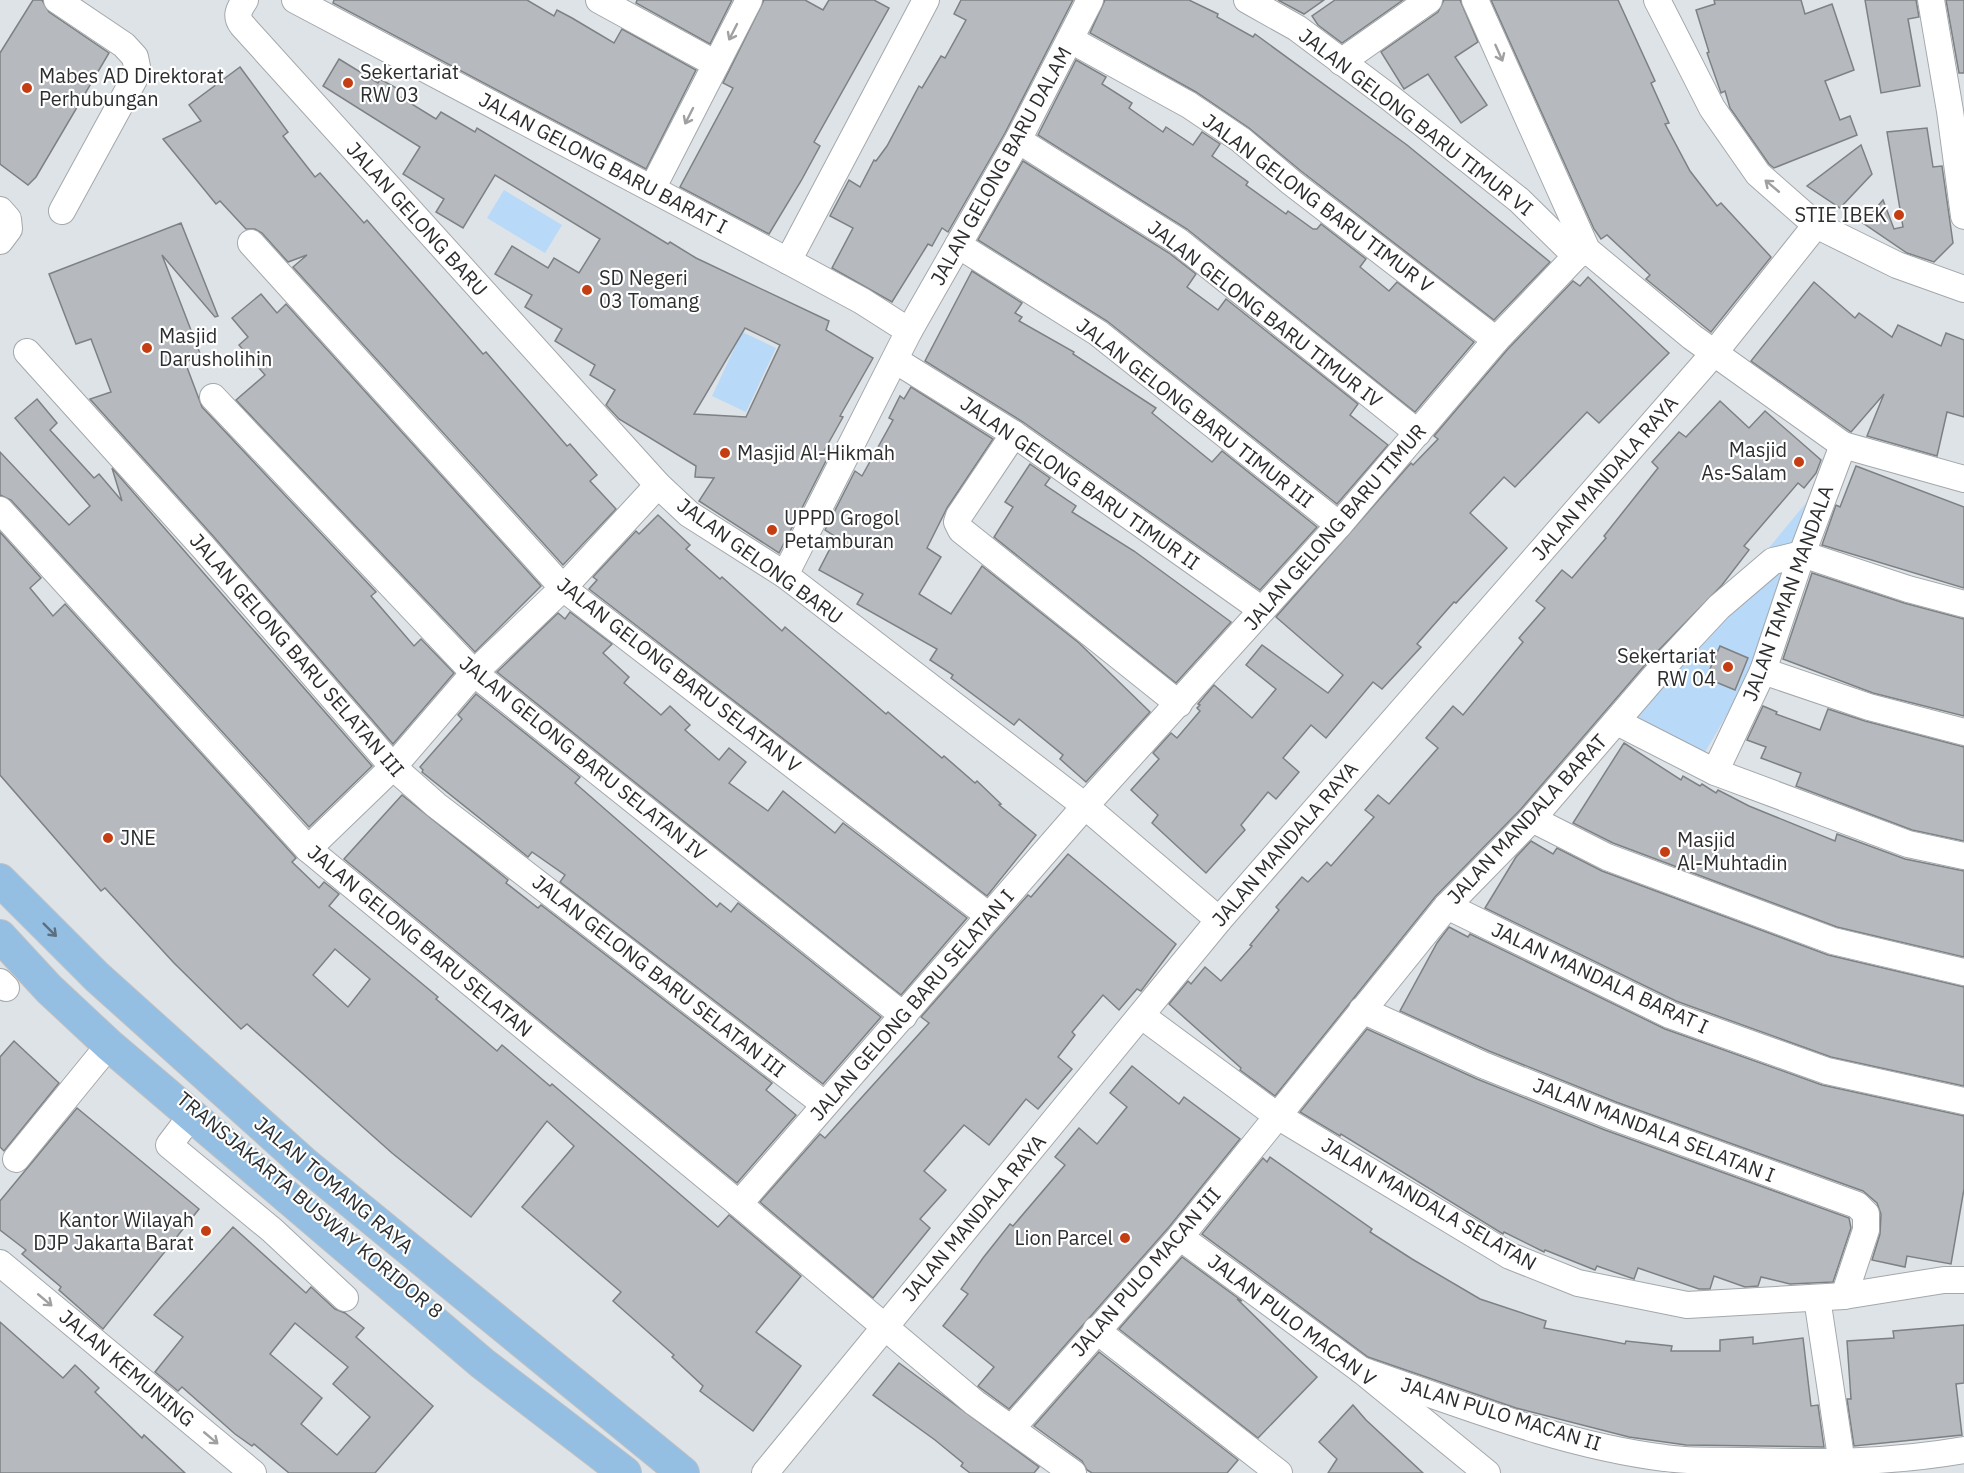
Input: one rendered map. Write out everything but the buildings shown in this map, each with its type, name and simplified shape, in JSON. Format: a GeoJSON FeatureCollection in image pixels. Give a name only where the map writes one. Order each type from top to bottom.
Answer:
{"type":"FeatureCollection","features":[{"type":"Feature","properties":{"kind":"main road","name":"JALAN TOMANG RAYA"},"geometry":{"type":"LineString","coordinates":[[0,880],[97,977],[304,1164],[683,1473]]}},
{"type":"Feature","properties":{"kind":"main road","name":"JALAN TOMANG RAYA"},"geometry":{"type":"LineString","coordinates":[[0,936],[49,988],[109,1045],[191,1116],[482,1363],[618,1470]]}},
{"type":"Feature","properties":{"kind":"street"},"geometry":{"type":"LineString","coordinates":[[57,0],[124,45],[135,57],[138,72],[62,211]]}},
{"type":"Feature","properties":{"kind":"street","name":"JALAN GELONG BARU BARAT I"},"geometry":{"type":"LineString","coordinates":[[295,0],[788,261],[862,301],[909,331]]}},
{"type":"Feature","properties":{"kind":"street"},"geometry":{"type":"LineString","coordinates":[[598,0],[716,64]]}},
{"type":"Feature","properties":{"kind":"street"},"geometry":{"type":"LineString","coordinates":[[652,189],[749,0]]}},
{"type":"Feature","properties":{"kind":"street"},"geometry":{"type":"LineString","coordinates":[[788,261],[926,0]]}},
{"type":"Feature","properties":{"kind":"street","name":"JALAN GELONG BARU DALAM"},"geometry":{"type":"LineString","coordinates":[[785,575],[909,331],[1018,140],[1090,0]]}},
{"type":"Feature","properties":{"kind":"street","name":"JALAN GELONG BARU TIMUR VI"},"geometry":{"type":"LineString","coordinates":[[1247,0],[1297,28],[1520,200],[1582,253],[1715,352],[1739,373],[1843,445],[1964,479]]}},
{"type":"Feature","properties":{"kind":"street"},"geometry":{"type":"LineString","coordinates":[[1341,62],[1429,0]]}},
{"type":"Feature","properties":{"kind":"street"},"geometry":{"type":"LineString","coordinates":[[1475,0],[1582,253]]}},
{"type":"Feature","properties":{"kind":"street"},"geometry":{"type":"LineString","coordinates":[[1931,0],[1957,110],[1964,216]]}},
{"type":"Feature","properties":{"kind":"street"},"geometry":{"type":"LineString","coordinates":[[1664,3],[1712,108],[1758,174],[1816,225],[1897,265],[1964,289]]}},
{"type":"Feature","properties":{"kind":"street","name":"JALAN GELONG BARU"},"geometry":{"type":"LineString","coordinates":[[242,5],[238,20],[242,25],[658,485],[689,514],[785,575],[1085,806],[1219,920]]}},
{"type":"Feature","properties":{"kind":"street","name":"JALAN GELONG BARU TIMUR V"},"geometry":{"type":"LineString","coordinates":[[1071,40],[1189,105],[1241,140],[1292,183],[1496,340]]}},
{"type":"Feature","properties":{"kind":"street","name":"JALAN GELONG BARU TIMUR IV"},"geometry":{"type":"LineString","coordinates":[[1018,140],[1178,241],[1418,433]]}},
{"type":"Feature","properties":{"kind":"street"},"geometry":{"type":"LineString","coordinates":[[0,210],[8,219],[9,228],[0,241]]}},
{"type":"Feature","properties":{"kind":"street","name":"JALAN MANDALA RAYA"},"geometry":{"type":"LineString","coordinates":[[772,1470],[884,1326],[1219,920],[1715,352],[1816,225]]}},
{"type":"Feature","properties":{"kind":"street","name":"JALAN GELONG BARU SELATAN V"},"geometry":{"type":"LineString","coordinates":[[251,243],[563,588],[989,916]]}},
{"type":"Feature","properties":{"kind":"street","name":"JALAN GELONG BARU TIMUR III"},"geometry":{"type":"LineString","coordinates":[[958,245],[1098,333],[1339,525]]}},
{"type":"Feature","properties":{"kind":"street","name":"JALAN GELONG BARU TIMUR"},"geometry":{"type":"LineString","coordinates":[[1085,806],[1339,525],[1496,340],[1582,253]]}},
{"type":"Feature","properties":{"kind":"street","name":"JALAN GELONG BARU SELATAN III"},"geometry":{"type":"LineString","coordinates":[[27,352],[203,547],[393,767],[436,805],[824,1104]]}},
{"type":"Feature","properties":{"kind":"street","name":"JALAN GELONG BARU TIMUR II"},"geometry":{"type":"LineString","coordinates":[[895,360],[1014,434],[1262,610]]}},
{"type":"Feature","properties":{"kind":"street","name":"JALAN GELONG BARU SELATAN IV"},"geometry":{"type":"LineString","coordinates":[[213,397],[474,673],[903,1016]]}},
{"type":"Feature","properties":{"kind":"street"},"geometry":{"type":"LineString","coordinates":[[1014,434],[959,516],[957,522],[961,530],[1179,704]]}},
{"type":"Feature","properties":{"kind":"street","name":"JALAN TAMAN MANDALA"},"geometry":{"type":"LineString","coordinates":[[1715,772],[1764,671],[1802,554],[1843,445]]}},
{"type":"Feature","properties":{"kind":"street"},"geometry":{"type":"LineString","coordinates":[[308,849],[393,767],[474,673],[563,588],[658,485]]}},
{"type":"Feature","properties":{"kind":"street","name":"JALAN GELONG BARU SELATAN"},"geometry":{"type":"LineString","coordinates":[[0,510],[308,849],[739,1204],[975,1403],[1013,1427],[1072,1473]]}},
{"type":"Feature","properties":{"kind":"street"},"geometry":{"type":"LineString","coordinates":[[1802,554],[1908,589],[1964,604]]}},
{"type":"Feature","properties":{"kind":"street","name":"JALAN MANDALA BARAT"},"geometry":{"type":"LineString","coordinates":[[1276,1115],[1447,906],[1532,819],[1671,659],[1750,580],[1773,561],[1802,554]]}},
{"type":"Feature","properties":{"kind":"street"},"geometry":{"type":"LineString","coordinates":[[1764,671],[1869,707],[1964,732]]}},
{"type":"Feature","properties":{"kind":"street"},"geometry":{"type":"LineString","coordinates":[[1617,722],[1715,772],[1908,844],[1964,856]]}},
{"type":"Feature","properties":{"kind":"street","name":"JALAN GELONG BARU SELATAN I"},"geometry":{"type":"LineString","coordinates":[[739,1204],[1085,806]]}},
{"type":"Feature","properties":{"kind":"street"},"geometry":{"type":"LineString","coordinates":[[1532,819],[1607,857],[1833,941],[1964,972]]}},
{"type":"Feature","properties":{"kind":"street","name":"JALAN MANDALA BARAT I"},"geometry":{"type":"LineString","coordinates":[[1447,906],[1691,1022],[1827,1071],[1964,1101]]}},
{"type":"Feature","properties":{"kind":"street","name":"TRANSJAKARTA BUSWAY KORIDOR 8"},"geometry":{"type":"LineString","coordinates":[[0,922],[111,1035],[249,1156],[618,1470]]}},
{"type":"Feature","properties":{"kind":"street","name":"TRANSJAKARTA BUSWAY KORIDOR 8"},"geometry":{"type":"LineString","coordinates":[[97,977],[104,994],[144,1037],[243,1122],[670,1473]]}},
{"type":"Feature","properties":{"kind":"street","name":"JALAN MANDALA SELATAN I"},"geometry":{"type":"LineString","coordinates":[[1362,1010],[1483,1065],[1611,1116],[1857,1205],[1866,1214],[1866,1230],[1844,1296]]}},
{"type":"Feature","properties":{"kind":"street","name":"JALAN MANDALA SELATAN"},"geometry":{"type":"LineString","coordinates":[[1142,1016],[1276,1115],[1510,1256],[1578,1283],[1687,1305],[1844,1296],[1944,1280],[1964,1280]]}},
{"type":"Feature","properties":{"kind":"street"},"geometry":{"type":"LineString","coordinates":[[16,1159],[109,1045]]}},
{"type":"Feature","properties":{"kind":"street","name":"JALAN PULO MACAN III"},"geometry":{"type":"LineString","coordinates":[[1013,1427],[1180,1237],[1276,1115]]}},
{"type":"Feature","properties":{"kind":"street"},"geometry":{"type":"LineString","coordinates":[[191,1116],[169,1145],[272,1230],[345,1298]]}},
{"type":"Feature","properties":{"kind":"street"},"geometry":{"type":"LineString","coordinates":[[272,1230],[289,1199]]}},
{"type":"Feature","properties":{"kind":"street","name":"JALAN PULO MACAN V"},"geometry":{"type":"LineString","coordinates":[[1180,1237],[1361,1370],[1487,1473]]}},
{"type":"Feature","properties":{"kind":"street","name":"JALAN KEMUNING"},"geometry":{"type":"LineString","coordinates":[[0,1263],[253,1473]]}},
{"type":"Feature","properties":{"kind":"street"},"geometry":{"type":"LineString","coordinates":[[1817,1298],[1842,1464]]}},
{"type":"Feature","properties":{"kind":"street"},"geometry":{"type":"LineString","coordinates":[[1096,1330],[1279,1473]]}},
{"type":"Feature","properties":{"kind":"street","name":"JALAN PULO MACAN II"},"geometry":{"type":"LineString","coordinates":[[1361,1370],[1511,1422],[1593,1444],[1666,1458],[1917,1465],[1964,1450]]}},
{"type":"Feature","properties":{"kind":"shaded area"},"geometry":{"type":"Polygon","coordinates":[[[504,190],[562,225],[545,253],[487,218],[504,190]]]}},
{"type":"Feature","properties":{"kind":"shaded area"},"geometry":{"type":"Polygon","coordinates":[[[742,332],[776,348],[746,412],[712,396],[742,332]]]}},
{"type":"Feature","properties":{"kind":"shaded area"},"geometry":{"type":"Polygon","coordinates":[[[1806,503],[1787,572],[1748,678],[1700,761],[1632,713],[1806,503]]]}},
{"type":"Feature","properties":{"kind":"place","name":"Sekertariat RW 03"},"geometry":{"type":"Point","coordinates":[348,83]}},
{"type":"Feature","properties":{"kind":"place","name":"Mabes AD Direktorat Perhubungan"},"geometry":{"type":"Point","coordinates":[27,88]}},
{"type":"Feature","properties":{"kind":"place","name":"STIE IBEK"},"geometry":{"type":"Point","coordinates":[1899,215]}},
{"type":"Feature","properties":{"kind":"place","name":"SD Negeri 03 Tomang"},"geometry":{"type":"Point","coordinates":[587,290]}},
{"type":"Feature","properties":{"kind":"place","name":"Masjid Darusholihin"},"geometry":{"type":"Point","coordinates":[147,348]}},
{"type":"Feature","properties":{"kind":"place","name":"Masjid Al-Hikmah"},"geometry":{"type":"Point","coordinates":[725,453]}},
{"type":"Feature","properties":{"kind":"place","name":"Masjid As-Salam"},"geometry":{"type":"Point","coordinates":[1799,462]}},
{"type":"Feature","properties":{"kind":"place","name":"UPPD Grogol Petamburan"},"geometry":{"type":"Point","coordinates":[772,530]}},
{"type":"Feature","properties":{"kind":"place","name":"Sekertariat RW 04"},"geometry":{"type":"Point","coordinates":[1728,667]}},
{"type":"Feature","properties":{"kind":"place","name":"JNE"},"geometry":{"type":"Point","coordinates":[108,838]}},
{"type":"Feature","properties":{"kind":"place","name":"Masjid Al-Muhtadin"},"geometry":{"type":"Point","coordinates":[1665,852]}},
{"type":"Feature","properties":{"kind":"place","name":"Kantor Wilayah DJP Jakarta Barat"},"geometry":{"type":"Point","coordinates":[206,1231]}},
{"type":"Feature","properties":{"kind":"place","name":"Lion Parcel"},"geometry":{"type":"Point","coordinates":[1125,1238]}}]}
